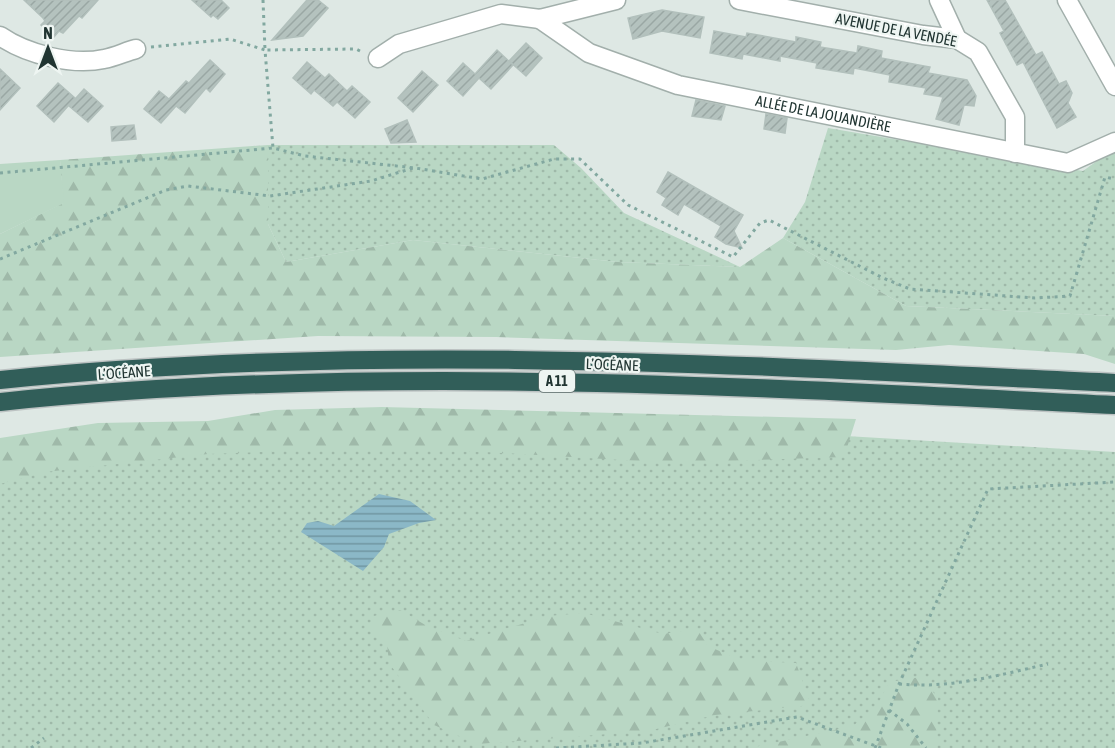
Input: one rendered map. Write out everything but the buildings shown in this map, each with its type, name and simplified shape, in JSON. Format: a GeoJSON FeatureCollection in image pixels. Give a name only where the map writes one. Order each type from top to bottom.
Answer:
{"type":"FeatureCollection","features":[{"type":"Feature","properties":{"kind":"highway","name":"L’OCÉANE"},"geometry":{"type":"LineString","coordinates":[[0,380],[102,371],[272,361],[444,358],[645,362],[1115,383]]}},
{"type":"Feature","properties":{"kind":"highway","name":"L’OCÉANE"},"geometry":{"type":"LineString","coordinates":[[0,402],[192,386],[454,380],[717,387],[1115,405]]}},
{"type":"Feature","properties":{"kind":"street"},"geometry":{"type":"LineString","coordinates":[[378,58],[399,44],[501,14],[540,19],[616,0]]}},
{"type":"Feature","properties":{"kind":"street","name":"AVENUE DE LA VENDÉE"},"geometry":{"type":"LineString","coordinates":[[739,0],[923,35],[957,39],[978,52],[1015,117],[1015,153]]}},
{"type":"Feature","properties":{"kind":"street"},"geometry":{"type":"LineString","coordinates":[[939,0],[957,39]]}},
{"type":"Feature","properties":{"kind":"street"},"geometry":{"type":"LineString","coordinates":[[1067,0],[1115,86]]}},
{"type":"Feature","properties":{"kind":"street","name":"ALLÉE DE LA JOUANDIÈRE"},"geometry":{"type":"LineString","coordinates":[[540,19],[589,53],[678,85],[1068,163],[1115,142]]}},
{"type":"Feature","properties":{"kind":"street"},"geometry":{"type":"LineString","coordinates":[[0,36],[10,43],[65,60],[103,60],[136,49]]}},
{"type":"Feature","properties":{"kind":"path"},"geometry":{"type":"LineString","coordinates":[[263,0],[273,148]]}},
{"type":"Feature","properties":{"kind":"path"},"geometry":{"type":"LineString","coordinates":[[136,49],[230,39],[265,50],[356,50],[378,58]]}},
{"type":"Feature","properties":{"kind":"path"},"geometry":{"type":"LineString","coordinates":[[0,173],[273,148],[305,156],[415,168],[482,179],[555,159],[580,159],[628,205],[733,257],[760,223],[769,220],[883,278],[910,289],[1035,298],[1070,296],[1105,177],[1115,179]]}},
{"type":"Feature","properties":{"kind":"path"},"geometry":{"type":"LineString","coordinates":[[0,259],[166,190],[188,186],[270,196],[370,181],[415,168]]}},
{"type":"Feature","properties":{"kind":"path"},"geometry":{"type":"LineString","coordinates":[[875,746],[899,684],[988,489],[1115,483]]}},
{"type":"Feature","properties":{"kind":"path"},"geometry":{"type":"LineString","coordinates":[[899,684],[926,687],[975,680],[1048,664]]}},
{"type":"Feature","properties":{"kind":"path"},"geometry":{"type":"LineString","coordinates":[[889,710],[907,724],[926,748]]}},
{"type":"Feature","properties":{"kind":"path"},"geometry":{"type":"LineString","coordinates":[[556,748],[642,743],[797,717],[881,748]]}},
{"type":"Feature","properties":{"kind":"path"},"geometry":{"type":"LineString","coordinates":[[31,748],[44,738]]}},
{"type":"Feature","properties":{"kind":"green space"},"geometry":{"type":"Polygon","coordinates":[[[828,128],[1083,171],[1115,148],[1115,316],[906,306],[783,238],[805,202],[828,128]]]}},
{"type":"Feature","properties":{"kind":"green space"},"geometry":{"type":"Polygon","coordinates":[[[268,145],[554,145],[581,168],[624,213],[740,267],[618,262],[413,240],[286,262],[268,224],[268,145]]]}},
{"type":"Feature","properties":{"kind":"green space"},"geometry":{"type":"Polygon","coordinates":[[[268,145],[268,224],[286,262],[413,240],[618,262],[740,267],[783,238],[906,306],[1115,316],[1115,364],[1084,354],[949,345],[896,350],[496,337],[318,336],[0,357],[0,234],[63,203],[60,160],[268,145]]]}},
{"type":"Feature","properties":{"kind":"green space"},"geometry":{"type":"Polygon","coordinates":[[[60,160],[64,203],[0,234],[0,164],[60,160]]]}},
{"type":"Feature","properties":{"kind":"green space"},"geometry":{"type":"Polygon","coordinates":[[[382,407],[856,419],[844,457],[672,463],[485,452],[338,449],[208,454],[45,472],[0,484],[0,438],[98,423],[208,421],[275,410],[382,407]]]}},
{"type":"Feature","properties":{"kind":"green space"},"geometry":{"type":"Polygon","coordinates":[[[746,430],[1115,452],[1115,748],[0,748],[0,448],[746,430]]]}},
{"type":"Feature","properties":{"kind":"green space"},"geometry":{"type":"Polygon","coordinates":[[[400,610],[427,626],[466,641],[548,616],[584,613],[663,634],[697,629],[708,646],[740,660],[796,663],[811,705],[715,715],[648,731],[477,744],[434,725],[389,663],[387,643],[370,629],[374,616],[400,610]]]}},
{"type":"Feature","properties":{"kind":"green space"},"geometry":{"type":"Polygon","coordinates":[[[921,677],[938,698],[936,743],[933,748],[750,748],[853,726],[877,706],[889,682],[921,677]]]}},
{"type":"Feature","properties":{"kind":"water"},"geometry":{"type":"Polygon","coordinates":[[[379,494],[410,501],[436,520],[419,523],[389,534],[384,547],[363,571],[301,532],[307,523],[318,521],[334,526],[379,494]]]}}]}
